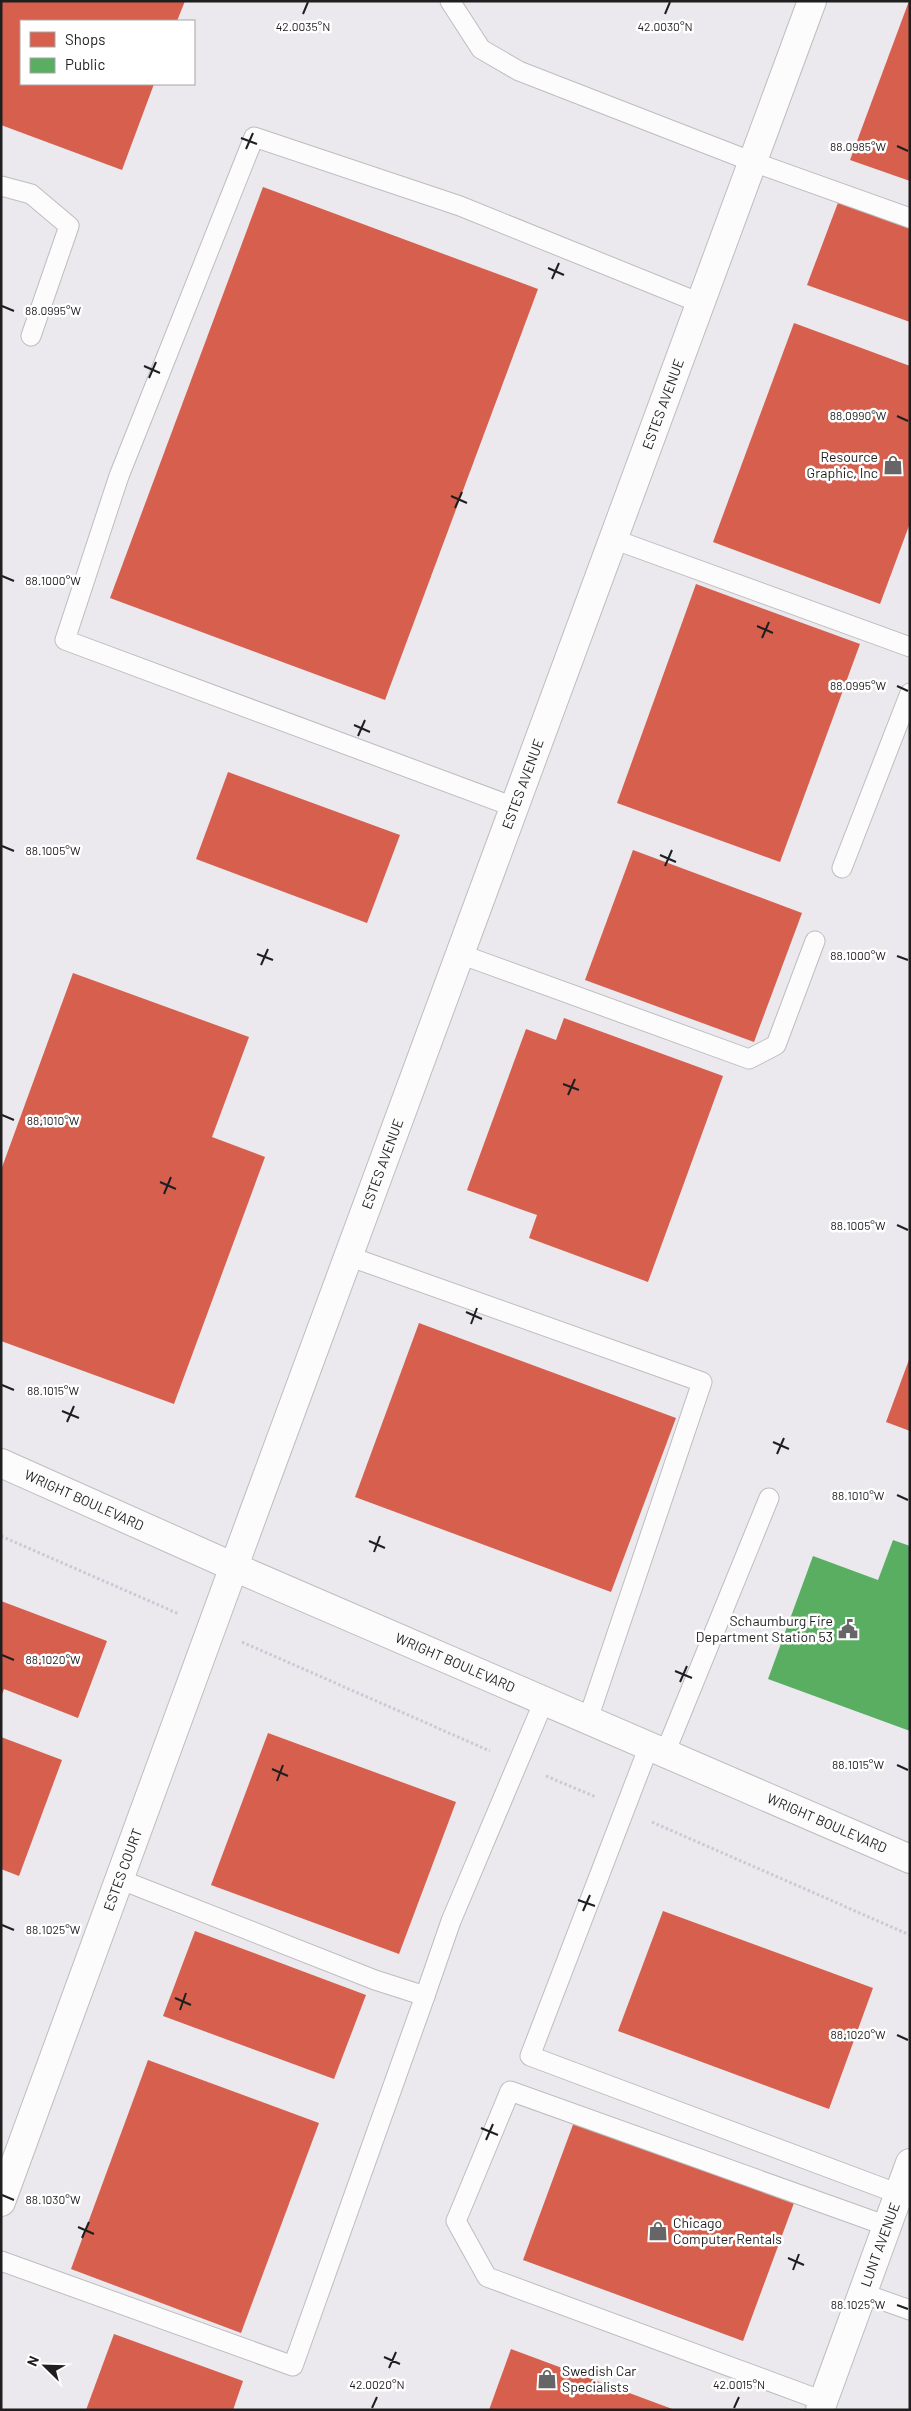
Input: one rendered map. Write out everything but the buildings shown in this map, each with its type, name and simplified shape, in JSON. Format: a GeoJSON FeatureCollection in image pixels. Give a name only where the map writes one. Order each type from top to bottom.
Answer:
{"type":"FeatureCollection","features":[{"type":"Feature","properties":{"kind":"street","name":"ESTES AVENUE"},"geometry":{"type":"LineString","coordinates":[[234,1566],[812,1]]}},
{"type":"Feature","properties":{"kind":"street","name":"WRIGHT BOULEVARD"},"geometry":{"type":"LineString","coordinates":[[1,1464],[910,1859]]}},
{"type":"Feature","properties":{"kind":"street","name":"ESTES COURT"},"geometry":{"type":"LineString","coordinates":[[1,2202],[234,1566]]}},
{"type":"Feature","properties":{"kind":"street","name":"LUNT AVENUE"},"geometry":{"type":"LineString","coordinates":[[821,2405],[910,2163]]}},
{"type":"Feature","properties":{"kind":"lane"},"geometry":{"type":"LineString","coordinates":[[450,1],[481,49],[519,71],[753,162],[910,218]]}},
{"type":"Feature","properties":{"kind":"lane"},"geometry":{"type":"LineString","coordinates":[[514,807],[65,640],[119,476],[254,137],[460,206],[700,303]]}},
{"type":"Feature","properties":{"kind":"lane"},"geometry":{"type":"LineString","coordinates":[[1,186],[31,194],[69,226],[31,336]]}},
{"type":"Feature","properties":{"kind":"lane"},"geometry":{"type":"LineString","coordinates":[[614,539],[910,647]]}},
{"type":"Feature","properties":{"kind":"lane"},"geometry":{"type":"LineString","coordinates":[[842,868],[910,693]]}},
{"type":"Feature","properties":{"kind":"lane"},"geometry":{"type":"LineString","coordinates":[[460,954],[749,1059],[776,1045],[815,941]]}},
{"type":"Feature","properties":{"kind":"lane"},"geometry":{"type":"LineString","coordinates":[[348,1256],[702,1382],[588,1720]]}},
{"type":"Feature","properties":{"kind":"lane"},"geometry":{"type":"LineString","coordinates":[[769,1498],[657,1749],[623,1810],[530,2056],[899,2194]]}},
{"type":"Feature","properties":{"kind":"lane"},"geometry":{"type":"LineString","coordinates":[[1,2262],[293,2366],[451,1921],[544,1701]]}},
{"type":"Feature","properties":{"kind":"lane"},"geometry":{"type":"LineString","coordinates":[[119,1879],[375,1980],[425,1996]]}},
{"type":"Feature","properties":{"kind":"lane"},"geometry":{"type":"LineString","coordinates":[[821,2405],[487,2277],[456,2221],[510,2091],[887,2226]]}},
{"type":"Feature","properties":{"kind":"lane"},"geometry":{"type":"LineString","coordinates":[[862,2293],[910,2310]]}},
{"type":"Feature","properties":{"kind":"path"},"geometry":{"type":"LineString","coordinates":[[1,1536],[910,1935]]}},
{"type":"Feature","properties":{"kind":"place","name":"Resource Graphic, Inc"},"geometry":{"type":"Point","coordinates":[893,465]}},
{"type":"Feature","properties":{"kind":"place","name":"Schaumburg Fire Department Station 53"},"geometry":{"type":"Point","coordinates":[848,1629]}},
{"type":"Feature","properties":{"kind":"place","name":"Chicago Computer Rentals"},"geometry":{"type":"Point","coordinates":[658,2231]}},
{"type":"Feature","properties":{"kind":"place","name":"Swedish Car Specialists"},"geometry":{"type":"Point","coordinates":[547,2379]}}]}
